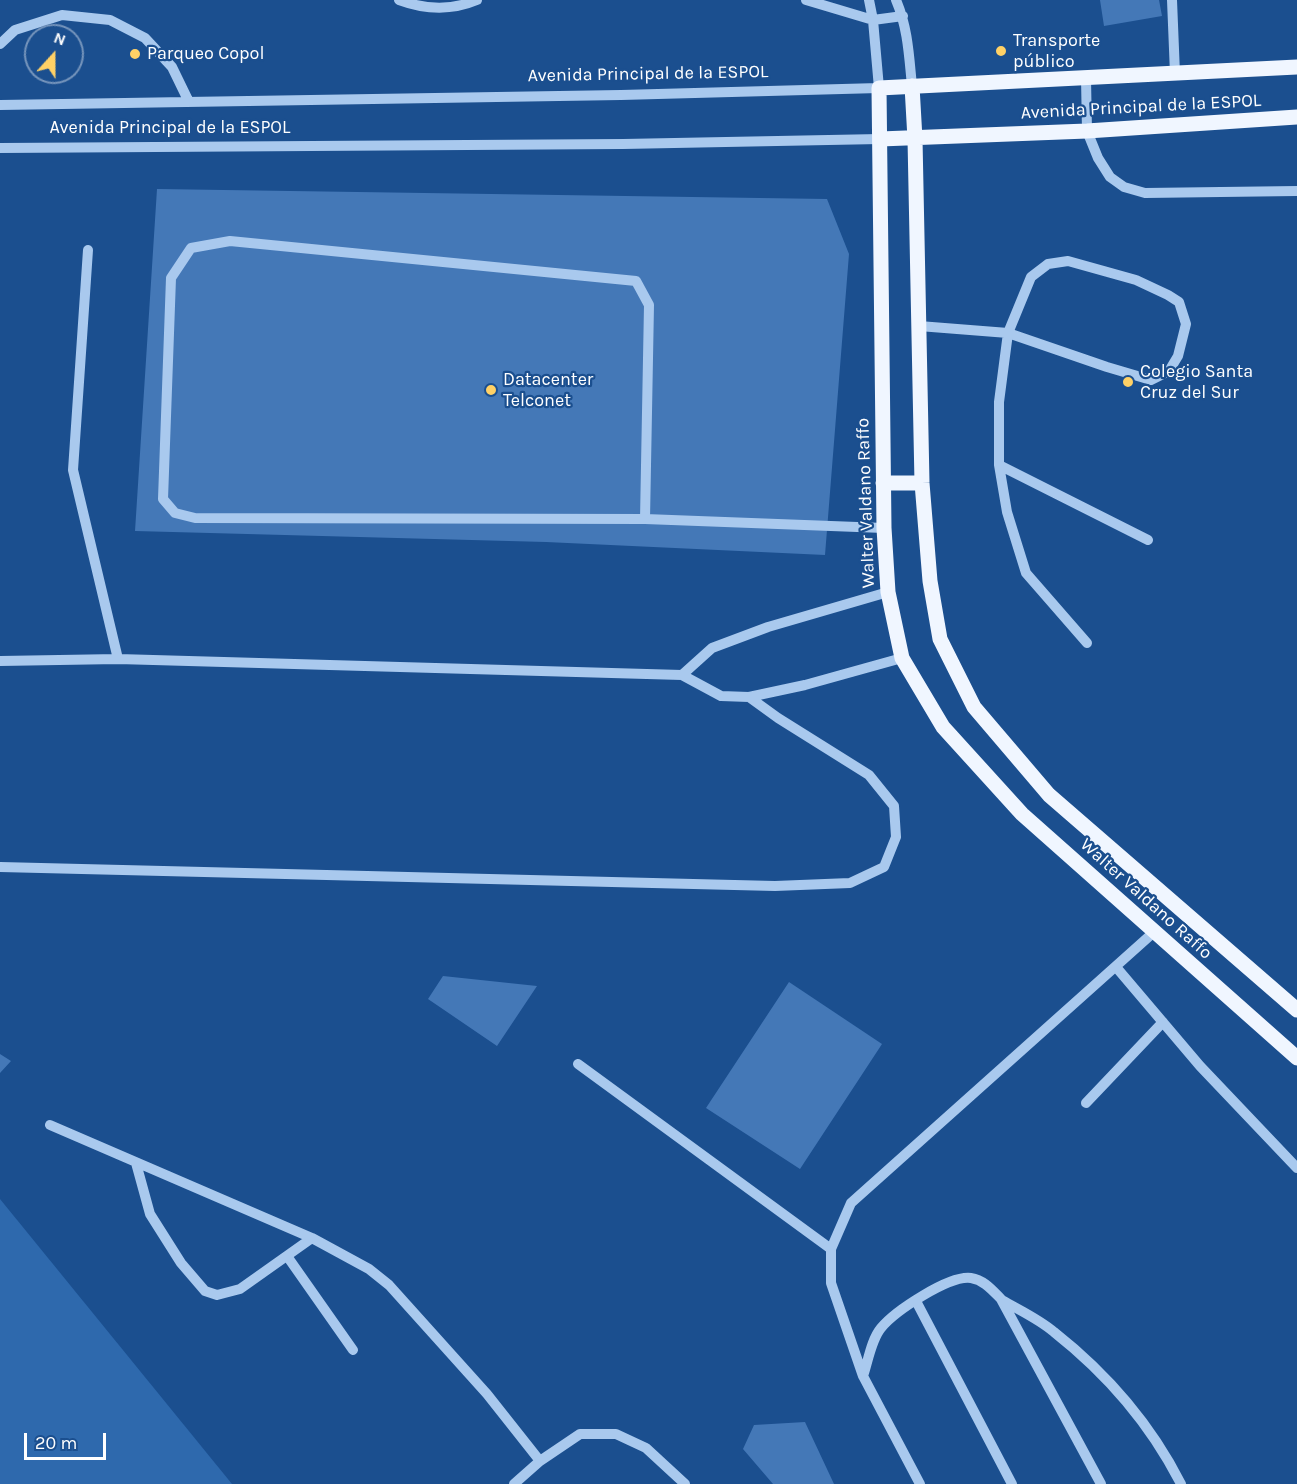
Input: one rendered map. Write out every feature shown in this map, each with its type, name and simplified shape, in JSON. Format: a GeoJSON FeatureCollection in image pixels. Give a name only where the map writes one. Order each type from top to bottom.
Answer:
{"type":"FeatureCollection","features":[{"type":"Feature","properties":{"kind":"main road","name":"Avenida Principal de la ESPOL"},"geometry":{"type":"LineString","coordinates":[[879,88],[1297,67]]}},
{"type":"Feature","properties":{"kind":"main road","name":"Walter Valdano Raffo"},"geometry":{"type":"LineString","coordinates":[[912,86],[922,483],[930,581],[940,639],[975,707],[1049,795],[1297,1010]]}},
{"type":"Feature","properties":{"kind":"main road","name":"Walter Valdano Raffo"},"geometry":{"type":"LineString","coordinates":[[879,88],[884,528],[888,592],[903,658],[943,727],[1022,814],[1297,1058]]}},
{"type":"Feature","properties":{"kind":"main road","name":"Avenida Principal de la ESPOL"},"geometry":{"type":"LineString","coordinates":[[880,139],[1087,131],[1297,117]]}},
{"type":"Feature","properties":{"kind":"main road"},"geometry":{"type":"LineString","coordinates":[[883,483],[922,483]]}},
{"type":"Feature","properties":{"kind":"street"},"geometry":{"type":"LineString","coordinates":[[399,0],[434,9],[460,7],[477,0]]}},
{"type":"Feature","properties":{"kind":"street"},"geometry":{"type":"LineString","coordinates":[[806,0],[873,20],[903,16]]}},
{"type":"Feature","properties":{"kind":"street"},"geometry":{"type":"LineString","coordinates":[[869,0],[879,88]]}},
{"type":"Feature","properties":{"kind":"street"},"geometry":{"type":"LineString","coordinates":[[896,0],[903,16],[908,41],[912,86]]}},
{"type":"Feature","properties":{"kind":"street"},"geometry":{"type":"LineString","coordinates":[[1172,0],[1175,74]]}},
{"type":"Feature","properties":{"kind":"street"},"geometry":{"type":"LineString","coordinates":[[0,44],[15,30],[62,15],[110,20],[145,38],[152,45],[172,66],[189,102]]}},
{"type":"Feature","properties":{"kind":"street"},"geometry":{"type":"LineString","coordinates":[[1086,78],[1087,131],[1098,158],[1110,177],[1124,187],[1144,193],[1297,192]]}},
{"type":"Feature","properties":{"kind":"street","name":"Avenida Principal de la ESPOL"},"geometry":{"type":"LineString","coordinates":[[0,105],[621,95],[879,88]]}},
{"type":"Feature","properties":{"kind":"street","name":"Avenida Principal de la ESPOL"},"geometry":{"type":"LineString","coordinates":[[0,148],[612,145],[880,139]]}},
{"type":"Feature","properties":{"kind":"street"},"geometry":{"type":"LineString","coordinates":[[645,519],[649,305],[636,281],[230,241],[191,248],[171,278],[163,499],[175,513],[195,518],[645,519],[884,528]]}},
{"type":"Feature","properties":{"kind":"street"},"geometry":{"type":"LineString","coordinates":[[88,250],[73,470],[118,659]]}},
{"type":"Feature","properties":{"kind":"street"},"geometry":{"type":"LineString","coordinates":[[919,326],[1008,333],[1151,380],[1169,371],[1178,356],[1186,324],[1179,302],[1136,280],[1068,261],[1048,264],[1031,277],[1008,333],[999,402],[999,465],[1007,512],[1026,573],[1087,643]]}},
{"type":"Feature","properties":{"kind":"street"},"geometry":{"type":"LineString","coordinates":[[999,465],[1148,540]]}},
{"type":"Feature","properties":{"kind":"street"},"geometry":{"type":"LineString","coordinates":[[682,675],[712,648],[768,627],[888,592]]}},
{"type":"Feature","properties":{"kind":"street"},"geometry":{"type":"LineString","coordinates":[[0,661],[118,659],[682,675],[721,696],[749,697],[805,685],[903,658]]}},
{"type":"Feature","properties":{"kind":"street"},"geometry":{"type":"LineString","coordinates":[[0,867],[775,885],[850,883],[884,867],[896,837],[894,806],[869,775],[816,743],[749,697]]}},
{"type":"Feature","properties":{"kind":"street"},"geometry":{"type":"LineString","coordinates":[[920,1484],[863,1376],[831,1283],[831,1249],[851,1203],[1154,933]]}},
{"type":"Feature","properties":{"kind":"street"},"geometry":{"type":"LineString","coordinates":[[1116,967],[1200,1066],[1297,1168]]}},
{"type":"Feature","properties":{"kind":"street"},"geometry":{"type":"LineString","coordinates":[[1086,1103],[1163,1022]]}},
{"type":"Feature","properties":{"kind":"street"},"geometry":{"type":"LineString","coordinates":[[578,1064],[831,1249]]}},
{"type":"Feature","properties":{"kind":"street"},"geometry":{"type":"LineString","coordinates":[[50,1125],[312,1238],[369,1269],[389,1285],[487,1394],[540,1461]]}},
{"type":"Feature","properties":{"kind":"street"},"geometry":{"type":"LineString","coordinates":[[136,1163],[150,1214],[181,1263],[205,1291],[217,1295],[240,1289],[312,1238]]}},
{"type":"Feature","properties":{"kind":"street"},"geometry":{"type":"LineString","coordinates":[[287,1256],[352,1350]]}},
{"type":"Feature","properties":{"kind":"street"},"geometry":{"type":"LineString","coordinates":[[863,1376],[879,1330],[916,1301],[948,1281],[974,1278],[988,1286],[1001,1299],[1053,1330],[1109,1381],[1165,1452],[1181,1484]]}},
{"type":"Feature","properties":{"kind":"street"},"geometry":{"type":"LineString","coordinates":[[1001,1299],[1101,1484]]}},
{"type":"Feature","properties":{"kind":"street"},"geometry":{"type":"LineString","coordinates":[[916,1301],[1012,1484]]}},
{"type":"Feature","properties":{"kind":"street"},"geometry":{"type":"LineString","coordinates":[[514,1484],[540,1461],[580,1434],[616,1434],[646,1448],[685,1484]]}},
{"type":"Feature","properties":{"kind":"shaded area"},"geometry":{"type":"Polygon","coordinates":[[[0,1199],[232,1484],[0,1484],[0,1199]]]}},
{"type":"Feature","properties":{"kind":"building"},"geometry":{"type":"Polygon","coordinates":[[[1100,0],[1159,0],[1162,16],[1104,26],[1100,0]]]}},
{"type":"Feature","properties":{"kind":"building","name":"Datacenter Telconet"},"geometry":{"type":"Polygon","coordinates":[[[157,189],[827,199],[849,254],[825,555],[546,542],[135,531],[157,189]]]}},
{"type":"Feature","properties":{"kind":"building"},"geometry":{"type":"Polygon","coordinates":[[[443,976],[537,986],[497,1046],[428,999],[443,976]]]}},
{"type":"Feature","properties":{"kind":"building"},"geometry":{"type":"Polygon","coordinates":[[[789,982],[882,1044],[800,1169],[706,1108],[789,982]]]}},
{"type":"Feature","properties":{"kind":"building"},"geometry":{"type":"Polygon","coordinates":[[[0,1054],[11,1061],[0,1073],[0,1054]]]}},
{"type":"Feature","properties":{"kind":"building"},"geometry":{"type":"Polygon","coordinates":[[[805,1422],[834,1484],[773,1484],[743,1449],[754,1425],[805,1422]]]}},
{"type":"Feature","properties":{"kind":"place","name":"Transporte público"},"geometry":{"type":"Point","coordinates":[1001,51]}},
{"type":"Feature","properties":{"kind":"place","name":"Parqueo Copol"},"geometry":{"type":"Point","coordinates":[135,54]}},
{"type":"Feature","properties":{"kind":"place","name":"Colegio Santa Cruz del Sur"},"geometry":{"type":"Point","coordinates":[1128,382]}},
{"type":"Feature","properties":{"kind":"place","name":"Datacenter Telconet"},"geometry":{"type":"Point","coordinates":[491,390]}}]}
